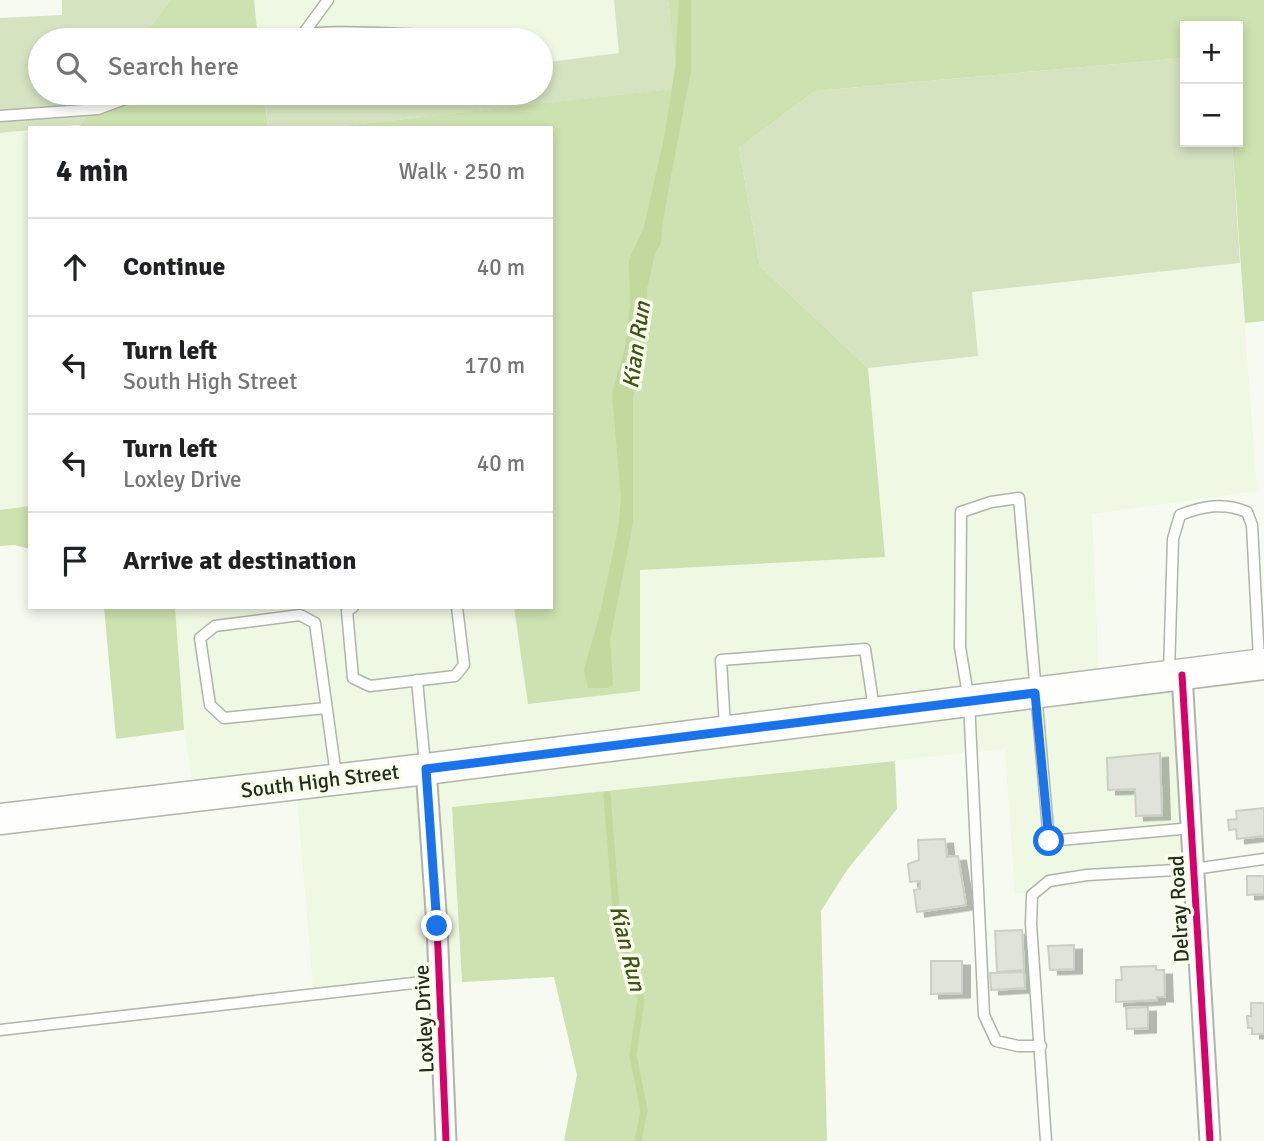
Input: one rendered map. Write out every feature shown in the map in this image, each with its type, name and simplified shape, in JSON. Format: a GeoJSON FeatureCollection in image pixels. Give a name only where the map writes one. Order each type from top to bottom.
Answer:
{"type":"FeatureCollection","features":[{"type":"Feature","properties":{"kind":"main road","name":"South High Street"},"geometry":{"type":"LineString","coordinates":[[0,819],[426,769],[1262,664]]}},
{"type":"Feature","properties":{"kind":"street","name":"Delray Road"},"geometry":{"type":"LineString","coordinates":[[1176,676],[1192,828],[1210,1141]]}},
{"type":"Feature","properties":{"kind":"street","name":"Loxley Drive"},"geometry":{"type":"LineString","coordinates":[[426,769],[440,980],[448,1129],[446,1141]]}},
{"type":"Feature","properties":{"kind":"lane"},"geometry":{"type":"LineString","coordinates":[[307,28],[328,0]]}},
{"type":"Feature","properties":{"kind":"lane"},"geometry":{"type":"LineString","coordinates":[[0,116],[98,109],[109,105]]}},
{"type":"Feature","properties":{"kind":"lane"},"geometry":{"type":"LineString","coordinates":[[1041,1046],[1018,1046],[996,1041],[984,1015],[969,701],[960,647],[961,512],[991,502],[1019,498],[1049,841],[1192,828]]}},
{"type":"Feature","properties":{"kind":"lane"},"geometry":{"type":"LineString","coordinates":[[1176,676],[1173,539],[1180,515],[1200,507],[1233,506],[1247,512],[1252,526],[1262,664]]}},
{"type":"Feature","properties":{"kind":"lane"},"geometry":{"type":"LineString","coordinates":[[350,609],[347,611],[353,678],[370,686],[455,676],[464,665],[457,609]]}},
{"type":"Feature","properties":{"kind":"lane"},"geometry":{"type":"LineString","coordinates":[[326,708],[224,718],[210,705],[200,638],[215,626],[300,615],[315,623],[337,779]]}},
{"type":"Feature","properties":{"kind":"lane"},"geometry":{"type":"LineString","coordinates":[[726,731],[721,660],[865,649],[874,713]]}},
{"type":"Feature","properties":{"kind":"lane"},"geometry":{"type":"LineString","coordinates":[[417,680],[426,769]]}},
{"type":"Feature","properties":{"kind":"lane"},"geometry":{"type":"LineString","coordinates":[[1046,1141],[1031,924],[1032,895],[1049,881],[1087,875],[1194,869],[1264,859]]}},
{"type":"Feature","properties":{"kind":"lane"},"geometry":{"type":"LineString","coordinates":[[0,1030],[440,980]]}},
{"type":"Feature","properties":{"kind":"shaded area"},"geometry":{"type":"Polygon","coordinates":[[[62,0],[170,0],[150,28],[28,28],[28,105],[94,105],[80,125],[28,126],[28,130],[0,133],[0,18],[62,15],[62,0]]]}},
{"type":"Feature","properties":{"kind":"shaded area"},"geometry":{"type":"Polygon","coordinates":[[[170,0],[254,0],[257,28],[150,28],[170,0]]]}},
{"type":"Feature","properties":{"kind":"shaded area"},"geometry":{"type":"Polygon","coordinates":[[[254,0],[614,0],[619,53],[553,61],[553,28],[257,28],[254,0]]]}},
{"type":"Feature","properties":{"kind":"shaded area"},"geometry":{"type":"Polygon","coordinates":[[[614,0],[668,0],[680,88],[553,102],[553,61],[619,53],[614,0]]]}},
{"type":"Feature","properties":{"kind":"shaded area"},"geometry":{"type":"Polygon","coordinates":[[[668,0],[1264,0],[1264,321],[1245,323],[1232,147],[1243,147],[1243,21],[1180,21],[1180,58],[815,91],[739,148],[760,266],[868,368],[885,557],[640,570],[640,691],[528,704],[514,609],[553,609],[553,126],[343,126],[529,105],[553,105],[553,102],[679,88],[668,0]]]}},
{"type":"Feature","properties":{"kind":"shaded area"},"geometry":{"type":"Polygon","coordinates":[[[1180,58],[1180,147],[1232,147],[1240,263],[972,292],[978,356],[868,368],[760,266],[739,148],[815,91],[1180,58]]]}},
{"type":"Feature","properties":{"kind":"shaded area"},"geometry":{"type":"Polygon","coordinates":[[[94,105],[265,105],[268,126],[80,126],[94,105]]]}},
{"type":"Feature","properties":{"kind":"shaded area"},"geometry":{"type":"Polygon","coordinates":[[[266,105],[529,105],[343,126],[268,126],[266,105]]]}},
{"type":"Feature","properties":{"kind":"shaded area"},"geometry":{"type":"Polygon","coordinates":[[[28,130],[28,506],[0,510],[0,133],[28,130]]]}},
{"type":"Feature","properties":{"kind":"shaded area"},"geometry":{"type":"Polygon","coordinates":[[[1240,263],[1257,491],[1092,514],[1099,681],[1182,671],[1193,868],[1015,894],[1005,749],[452,807],[462,982],[314,998],[295,774],[193,784],[184,730],[175,609],[514,609],[529,704],[640,691],[640,570],[885,556],[868,368],[977,356],[971,292],[1240,263]]]}},
{"type":"Feature","properties":{"kind":"shaded area"},"geometry":{"type":"Polygon","coordinates":[[[28,506],[28,548],[14,545],[0,546],[0,510],[28,506]]]}},
{"type":"Feature","properties":{"kind":"shaded area"},"geometry":{"type":"Polygon","coordinates":[[[104,609],[175,609],[184,730],[116,739],[104,609]]]}},
{"type":"Feature","properties":{"kind":"shaded area"},"geometry":{"type":"Polygon","coordinates":[[[895,761],[897,809],[847,870],[821,911],[827,1141],[564,1141],[577,1075],[554,977],[462,982],[452,807],[895,761]]]}},
{"type":"Feature","properties":{"kind":"water"},"geometry":{"type":"Polygon","coordinates":[[[679,0],[691,0],[691,70],[663,219],[661,243],[655,253],[647,289],[644,348],[633,397],[633,523],[610,640],[613,685],[608,688],[588,688],[584,670],[618,530],[621,499],[612,393],[625,348],[630,306],[629,260],[644,227],[665,133],[675,68],[679,0]]]}},
{"type":"Feature","properties":{"kind":"building"},"geometry":{"type":"Polygon","coordinates":[[[1160,753],[1162,815],[1136,816],[1135,789],[1108,790],[1107,758],[1160,753]]]}},
{"type":"Feature","properties":{"kind":"building"},"geometry":{"type":"Polygon","coordinates":[[[1264,808],[1264,836],[1237,839],[1236,829],[1229,830],[1228,820],[1237,819],[1236,811],[1264,808]]]}},
{"type":"Feature","properties":{"kind":"building"},"geometry":{"type":"Polygon","coordinates":[[[945,839],[947,857],[958,856],[966,905],[917,912],[914,890],[920,889],[920,881],[910,882],[908,864],[919,860],[918,840],[945,839]]]}},
{"type":"Feature","properties":{"kind":"building"},"geometry":{"type":"Polygon","coordinates":[[[1247,876],[1264,876],[1264,894],[1247,895],[1247,876]]]}},
{"type":"Feature","properties":{"kind":"building"},"geometry":{"type":"Polygon","coordinates":[[[1022,930],[1024,970],[997,972],[995,931],[1022,930]]]}},
{"type":"Feature","properties":{"kind":"building"},"geometry":{"type":"Polygon","coordinates":[[[1074,945],[1074,969],[1050,970],[1048,946],[1074,945]]]}},
{"type":"Feature","properties":{"kind":"building"},"geometry":{"type":"Polygon","coordinates":[[[931,961],[962,961],[962,993],[931,994],[931,961]]]}},
{"type":"Feature","properties":{"kind":"building"},"geometry":{"type":"Polygon","coordinates":[[[1156,966],[1156,970],[1164,970],[1165,997],[1157,997],[1157,1000],[1116,1002],[1116,980],[1122,980],[1121,967],[1156,966]]]}},
{"type":"Feature","properties":{"kind":"building"},"geometry":{"type":"Polygon","coordinates":[[[1024,972],[1025,988],[991,990],[990,973],[1024,972]]]}},
{"type":"Feature","properties":{"kind":"building"},"geometry":{"type":"Polygon","coordinates":[[[1251,1003],[1264,1003],[1264,1034],[1252,1034],[1252,1028],[1248,1028],[1247,1016],[1251,1016],[1251,1003]]]}},
{"type":"Feature","properties":{"kind":"building"},"geometry":{"type":"Polygon","coordinates":[[[1148,1007],[1148,1028],[1127,1029],[1126,1008],[1148,1007]]]}},
{"type":"Feature","properties":{"kind":"waterway","name":"Kian Run"},"geometry":{"type":"LineString","coordinates":[[607,795],[617,922],[641,1000],[633,1055],[644,1110],[638,1141]]}},
{"type":"Feature","properties":{"kind":"cycle path"},"geometry":{"type":"LineString","coordinates":[[1182,675],[1210,1141]]}},
{"type":"Feature","properties":{"kind":"cycle path"},"geometry":{"type":"LineString","coordinates":[[426,769],[437,926],[446,1141]]}},
{"type":"Feature","properties":{"kind":"route"},"geometry":{"type":"LineString","coordinates":[[437,926],[426,769],[1035,693],[1049,841]]}}]}
